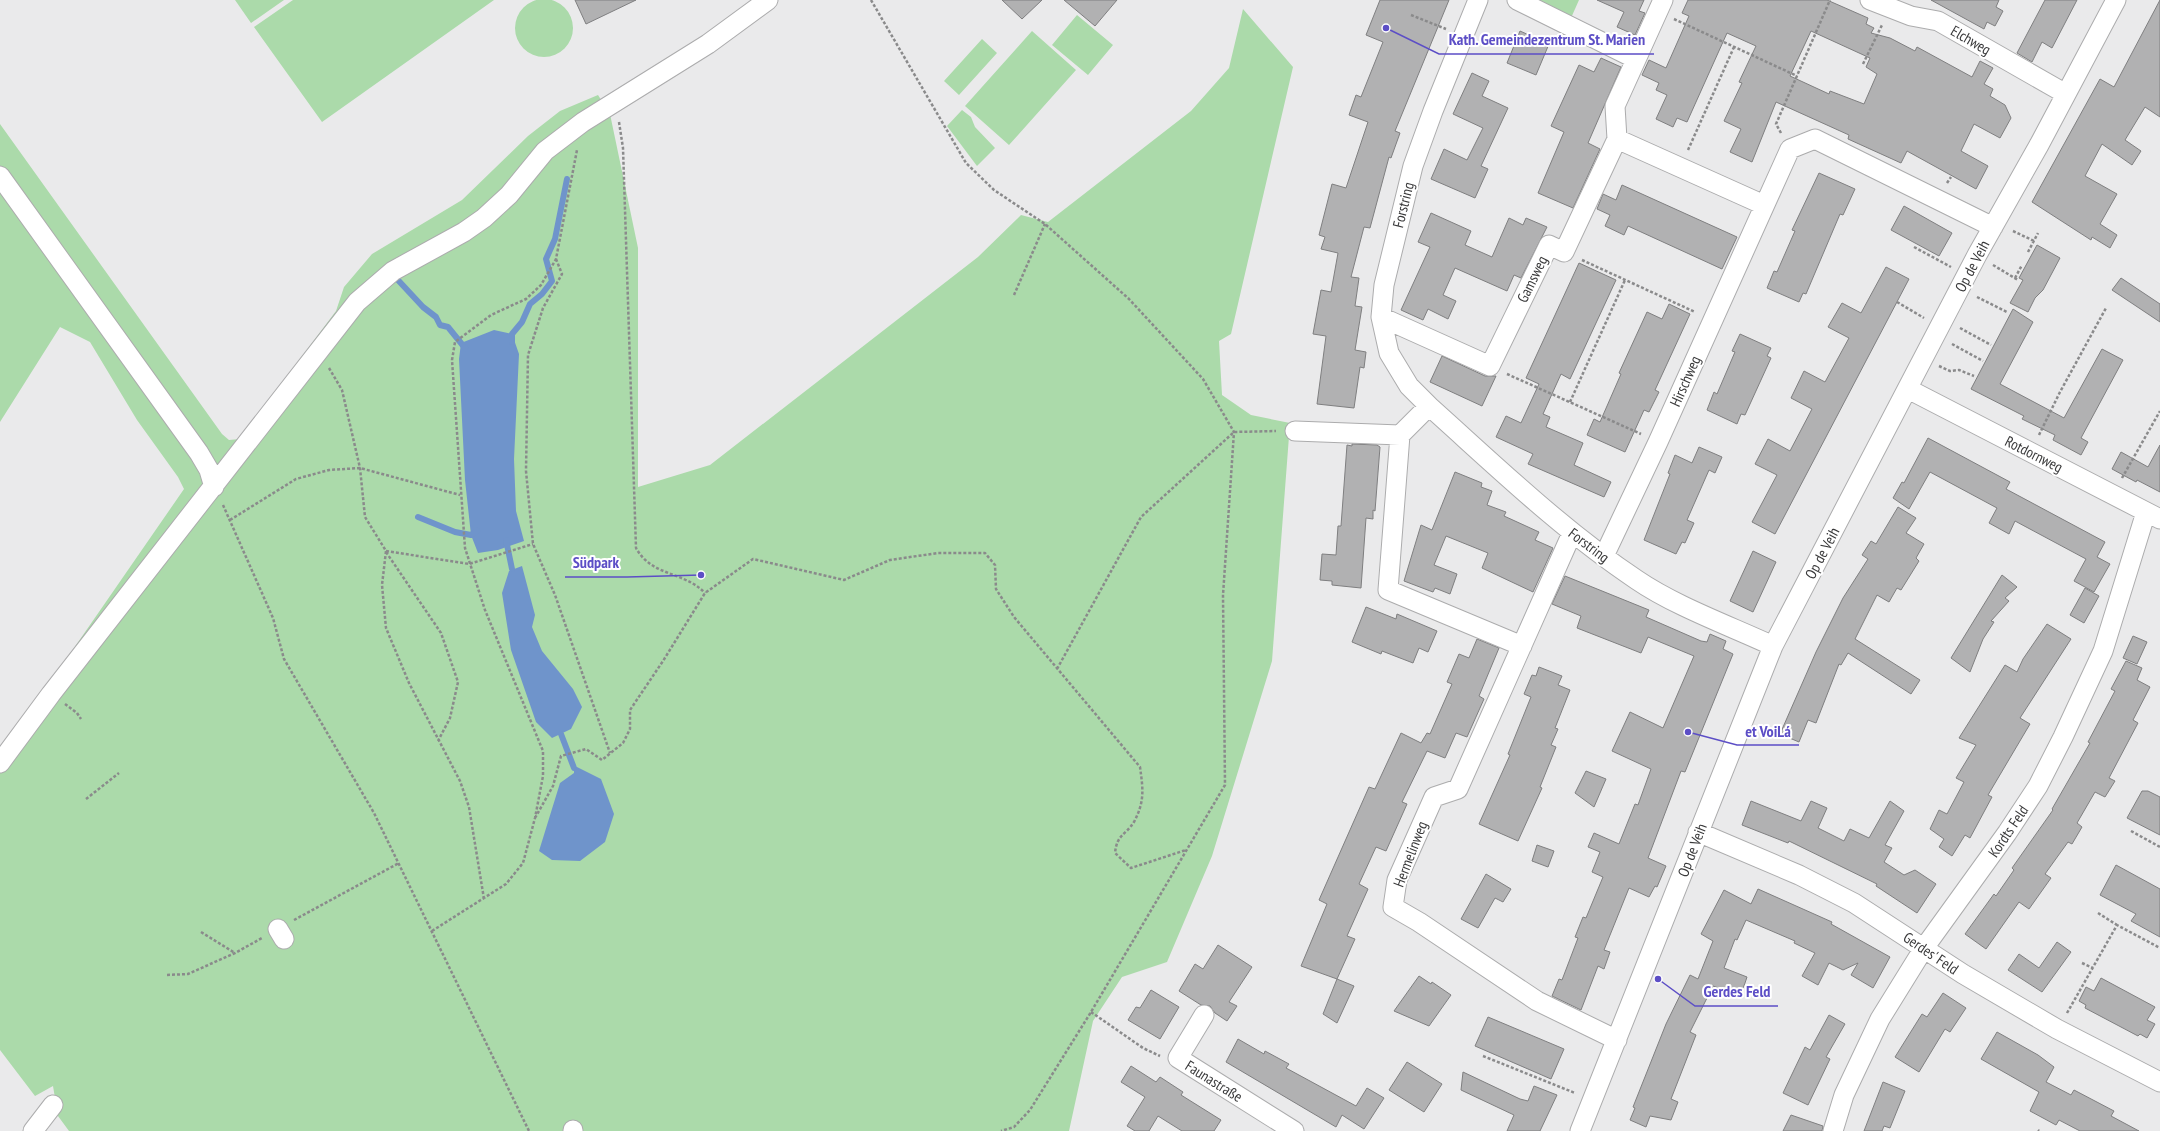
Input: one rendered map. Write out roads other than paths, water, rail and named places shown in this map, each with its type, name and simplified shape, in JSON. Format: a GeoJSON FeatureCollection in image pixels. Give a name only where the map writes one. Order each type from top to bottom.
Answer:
{"type":"FeatureCollection","features":[{"type":"Feature","properties":{"kind":"street"},"geometry":{"type":"LineString","coordinates":[[0,763],[51,694],[214,487],[319,350],[363,297],[393,271],[464,232],[484,218],[509,195],[545,151],[583,122],[708,44],[768,0]]}},
{"type":"Feature","properties":{"kind":"street","name":"Forstring"},"geometry":{"type":"LineString","coordinates":[[1478,0],[1432,111],[1413,166],[1384,285],[1381,317],[1386,340],[1395,365],[1409,386],[1429,406],[1572,532],[1604,556],[1638,580],[1670,598],[1773,646]]}},
{"type":"Feature","properties":{"kind":"street"},"geometry":{"type":"LineString","coordinates":[[1517,0],[1636,59]]}},
{"type":"Feature","properties":{"kind":"street","name":"Elchweg"},"geometry":{"type":"LineString","coordinates":[[1870,0],[1911,16],[1938,21],[2066,94]]}},
{"type":"Feature","properties":{"kind":"street","name":"Op de Veih"},"geometry":{"type":"LineString","coordinates":[[1580,1131],[1773,646],[1977,255],[2116,0]]}},
{"type":"Feature","properties":{"kind":"street","name":"Gamsweg"},"geometry":{"type":"LineString","coordinates":[[1381,317],[1490,366],[1548,245],[1564,252],[1617,139],[1615,106],[1661,6]]}},
{"type":"Feature","properties":{"kind":"street"},"geometry":{"type":"LineString","coordinates":[[1617,139],[1764,205]]}},
{"type":"Feature","properties":{"kind":"street","name":"Hirschweg"},"geometry":{"type":"LineString","coordinates":[[1604,556],[1658,442],[1790,149],[1815,139],[1994,224]]}},
{"type":"Feature","properties":{"kind":"street"},"geometry":{"type":"LineString","coordinates":[[0,176],[199,453],[208,470],[214,487]]}},
{"type":"Feature","properties":{"kind":"street","name":"Rotdornweg"},"geometry":{"type":"LineString","coordinates":[[1908,389],[2153,516]]}},
{"type":"Feature","properties":{"kind":"street"},"geometry":{"type":"LineString","coordinates":[[1429,406],[1400,434],[1388,590],[1522,646]]}},
{"type":"Feature","properties":{"kind":"street"},"geometry":{"type":"LineString","coordinates":[[1295,431],[1400,434]]}},
{"type":"Feature","properties":{"kind":"street","name":"Kordts Feld"},"geometry":{"type":"LineString","coordinates":[[1832,1131],[1844,1095],[1861,1056],[1880,1019],[1924,948],[2007,833],[2038,786],[2049,765],[2103,651],[2153,516]]}},
{"type":"Feature","properties":{"kind":"street","name":"Hermelinweg"},"geometry":{"type":"LineString","coordinates":[[1572,532],[1458,789],[1434,797],[1397,880],[1393,907],[1419,922],[1537,1001],[1616,1040]]}},
{"type":"Feature","properties":{"kind":"street","name":"Gerdes' Feld"},"geometry":{"type":"LineString","coordinates":[[1698,832],[1799,875],[1854,903],[1963,974],[2057,1029],[2160,1082]]}},
{"type":"Feature","properties":{"kind":"street","name":"Faunastraße"},"geometry":{"type":"LineString","coordinates":[[1204,1015],[1178,1058],[1294,1131]]}},
{"type":"Feature","properties":{"kind":"street"},"geometry":{"type":"LineString","coordinates":[[33,1131],[52,1105]]}},
{"type":"Feature","properties":{"kind":"water"},"geometry":{"type":"Polygon","coordinates":[[[494,330],[512,334],[519,354],[514,459],[516,511],[524,541],[498,550],[478,553],[471,535],[465,480],[459,359],[461,343],[494,330]]]}},
{"type":"Feature","properties":{"kind":"water"},"geometry":{"type":"Polygon","coordinates":[[[522,566],[535,615],[532,627],[542,651],[573,689],[582,707],[571,729],[552,738],[536,722],[511,650],[502,593],[509,571],[522,566]]]}},
{"type":"Feature","properties":{"kind":"water"},"geometry":{"type":"Polygon","coordinates":[[[577,767],[601,779],[614,814],[605,842],[580,861],[552,860],[539,851],[560,783],[574,773],[574,768],[577,767]]]}},
{"type":"Feature","properties":{"kind":"waterway"},"geometry":{"type":"LineString","coordinates":[[512,342],[512,334],[522,322],[530,304],[542,294],[552,281],[546,259],[555,239],[567,179]]}},
{"type":"Feature","properties":{"kind":"waterway"},"geometry":{"type":"LineString","coordinates":[[397,279],[423,307],[436,317],[440,325],[448,327],[465,348]]}},
{"type":"Feature","properties":{"kind":"waterway"},"geometry":{"type":"LineString","coordinates":[[418,517],[455,532],[471,535],[477,531]]}},
{"type":"Feature","properties":{"kind":"waterway"},"geometry":{"type":"LineString","coordinates":[[506,540],[512,569]]}},
{"type":"Feature","properties":{"kind":"waterway"},"geometry":{"type":"LineString","coordinates":[[561,734],[574,768]]}},
{"type":"Feature","properties":{"kind":"place","name":"Kath. Gemeindezentrum St. Marien"},"geometry":{"type":"Point","coordinates":[1386,28]}},
{"type":"Feature","properties":{"kind":"place","name":"Südpark"},"geometry":{"type":"Point","coordinates":[701,575]}},
{"type":"Feature","properties":{"kind":"place","name":"et VoiLá"},"geometry":{"type":"Point","coordinates":[1688,732]}},
{"type":"Feature","properties":{"kind":"place","name":"Gerdes Feld"},"geometry":{"type":"Point","coordinates":[1658,979]}}]}
